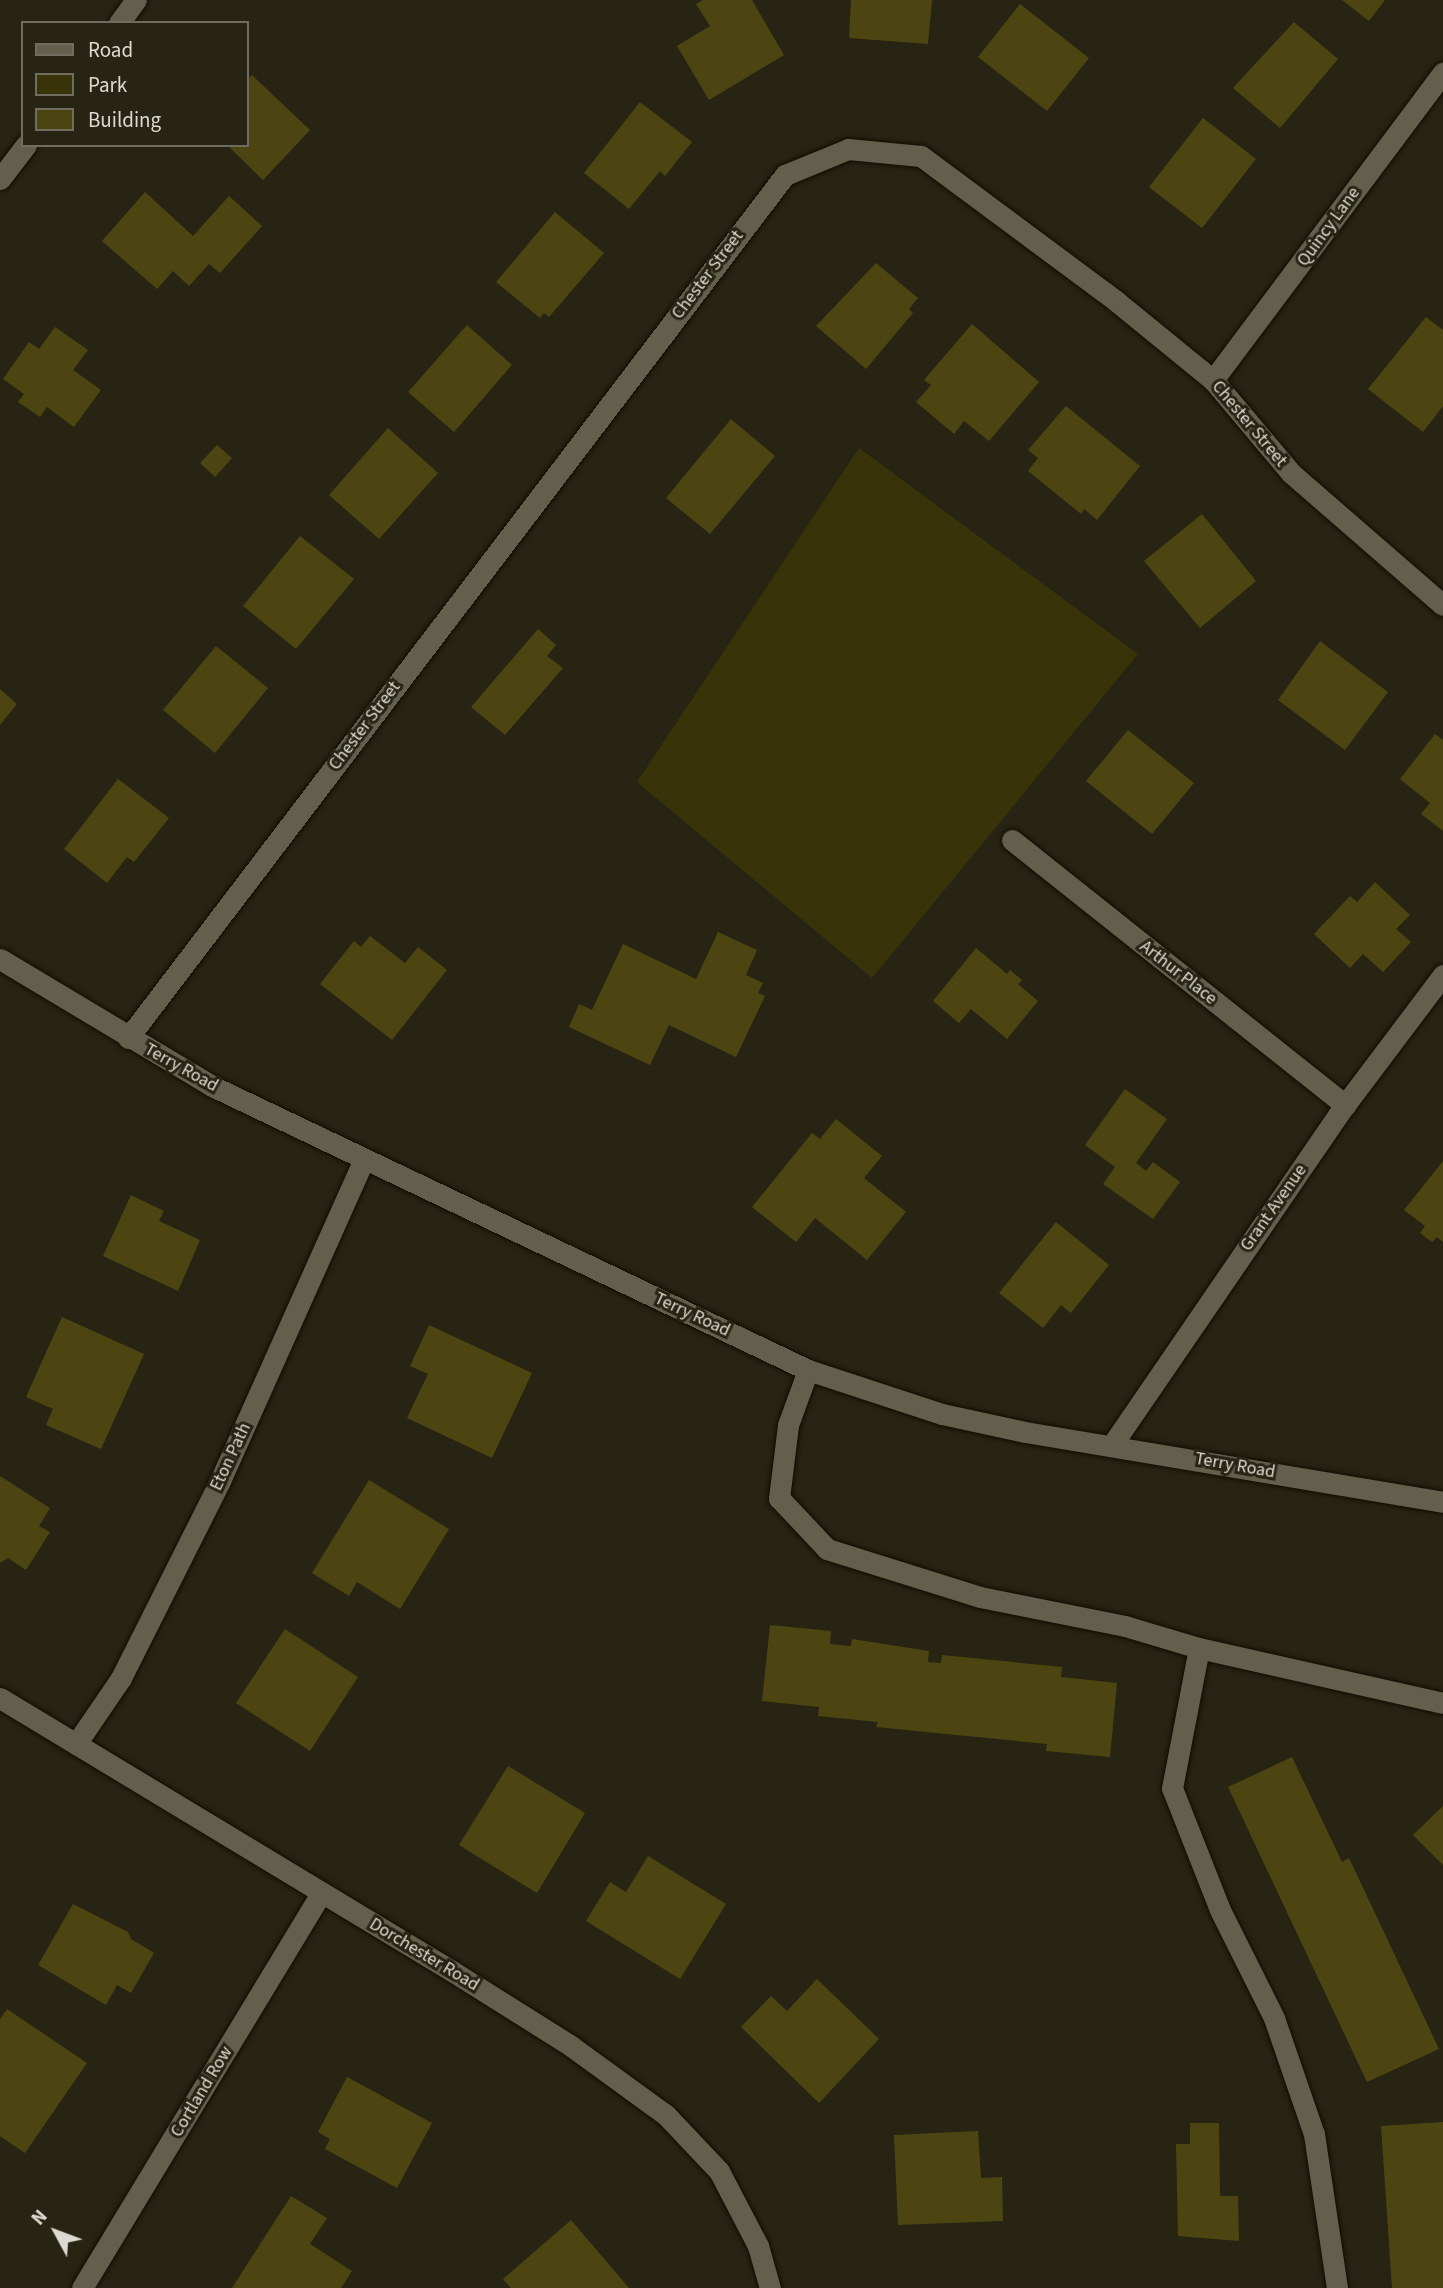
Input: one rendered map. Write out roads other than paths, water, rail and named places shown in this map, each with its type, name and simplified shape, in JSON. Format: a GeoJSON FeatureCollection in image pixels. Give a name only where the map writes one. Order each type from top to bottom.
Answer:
{"type":"FeatureCollection","features":[{"type":"Feature","properties":{"kind":"street"},"geometry":{"type":"LineString","coordinates":[[120,21],[136,0]]}},
{"type":"Feature","properties":{"kind":"street","name":"Quincy Lane"},"geometry":{"type":"LineString","coordinates":[[1213,380],[1443,72]]}},
{"type":"Feature","properties":{"kind":"street"},"geometry":{"type":"LineString","coordinates":[[0,179],[24,147]]}},
{"type":"Feature","properties":{"kind":"street","name":"Chester Street"},"geometry":{"type":"LineString","coordinates":[[128,1038],[785,175],[848,149],[921,156],[1213,380],[1291,473],[1443,605]]}},
{"type":"Feature","properties":{"kind":"street","name":"Arthur Place"},"geometry":{"type":"LineString","coordinates":[[1012,841],[1345,1105]]}},
{"type":"Feature","properties":{"kind":"street","name":"Terry Road"},"geometry":{"type":"LineString","coordinates":[[0,959],[212,1086],[808,1370],[942,1414],[1443,1502]]}},
{"type":"Feature","properties":{"kind":"street","name":"Grant Avenue"},"geometry":{"type":"LineString","coordinates":[[1112,1444],[1345,1105],[1443,975]]}},
{"type":"Feature","properties":{"kind":"street","name":"Eton Path"},"geometry":{"type":"LineString","coordinates":[[76,1744],[121,1678],[220,1481],[364,1159]]}},
{"type":"Feature","properties":{"kind":"street"},"geometry":{"type":"LineString","coordinates":[[808,1370],[788,1426],[779,1498],[827,1549],[980,1597],[1125,1626],[1199,1648],[1443,1703]]}},
{"type":"Feature","properties":{"kind":"street"},"geometry":{"type":"LineString","coordinates":[[1199,1648],[1172,1788],[1220,1910],[1275,2018],[1314,2134],[1337,2288]]}},
{"type":"Feature","properties":{"kind":"street","name":"Dorchester Road"},"geometry":{"type":"LineString","coordinates":[[0,1698],[571,2046],[666,2115],[719,2171],[758,2246],[770,2288]]}},
{"type":"Feature","properties":{"kind":"street","name":"Cortland Row"},"geometry":{"type":"LineString","coordinates":[[82,2288],[320,1895]]}}]}
